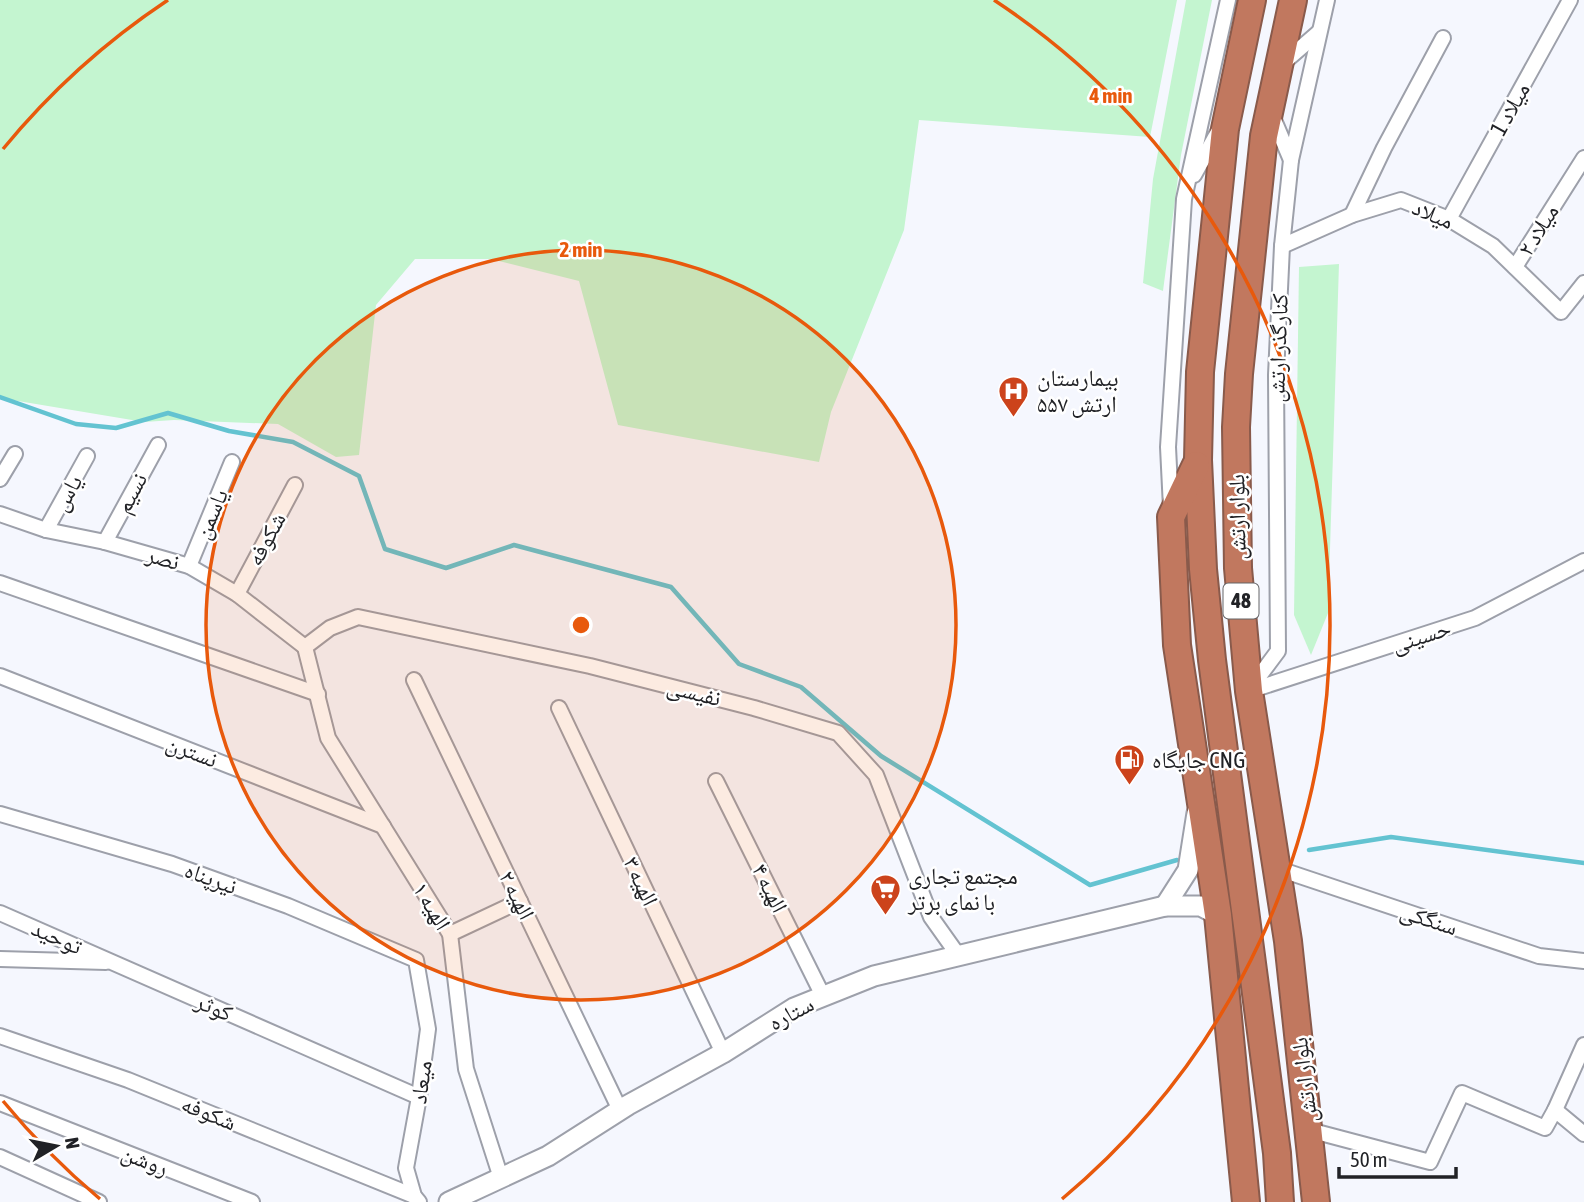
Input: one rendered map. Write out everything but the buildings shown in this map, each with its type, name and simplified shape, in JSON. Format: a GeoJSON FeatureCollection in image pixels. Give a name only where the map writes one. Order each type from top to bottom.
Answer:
{"type":"FeatureCollection","features":[{"type":"Feature","properties":{"kind":"highway","name":"بلوار ارتش"},"geometry":{"type":"LineString","coordinates":[[1252,0],[1227,115],[1200,372],[1198,460],[1203,569],[1222,749],[1234,820],[1277,1153],[1280,1202]]}},
{"type":"Feature","properties":{"kind":"highway","name":"بلوار ارتش"},"geometry":{"type":"LineString","coordinates":[[1293,0],[1262,149],[1236,427],[1238,568],[1248,691],[1288,942],[1316,1202]]}},
{"type":"Feature","properties":{"kind":"highway"},"geometry":{"type":"LineString","coordinates":[[1198,460],[1171,517],[1177,645],[1218,915],[1247,1202]]}},
{"type":"Feature","properties":{"kind":"highway","name":"48"},"geometry":{"type":"LineString","coordinates":[[1234,820],[1228,884],[1263,1202]]}},
{"type":"Feature","properties":{"kind":"street"},"geometry":{"type":"LineString","coordinates":[[1171,517],[1168,447],[1186,190],[1228,0]]}},
{"type":"Feature","properties":{"kind":"street","name":"کنارگذر ارتش"},"geometry":{"type":"LineString","coordinates":[[1248,691],[1278,651],[1276,375],[1282,246],[1291,160],[1327,0]]}},
{"type":"Feature","properties":{"kind":"street","name":"میلاد 1"},"geometry":{"type":"LineString","coordinates":[[1449,219],[1570,0]]}},
{"type":"Feature","properties":{"kind":"street"},"geometry":{"type":"LineString","coordinates":[[1278,67],[1319,32]]}},
{"type":"Feature","properties":{"kind":"street"},"geometry":{"type":"LineString","coordinates":[[1352,215],[1384,148],[1443,38]]}},
{"type":"Feature","properties":{"kind":"street"},"geometry":{"type":"LineString","coordinates":[[1269,108],[1291,160]]}},
{"type":"Feature","properties":{"kind":"street"},"geometry":{"type":"LineString","coordinates":[[1186,190],[1227,115]]}},
{"type":"Feature","properties":{"kind":"street","name":"میلاد ۲"},"geometry":{"type":"LineString","coordinates":[[1515,267],[1584,158]]}},
{"type":"Feature","properties":{"kind":"street","name":"میلاد"},"geometry":{"type":"LineString","coordinates":[[1282,246],[1352,215],[1401,200],[1449,219],[1493,246],[1561,312],[1584,283]]}},
{"type":"Feature","properties":{"kind":"street","name":"نسیم"},"geometry":{"type":"LineString","coordinates":[[105,542],[158,444]]}},
{"type":"Feature","properties":{"kind":"street"},"geometry":{"type":"LineString","coordinates":[[0,479],[15,454]]}},
{"type":"Feature","properties":{"kind":"street","name":"یاس"},"geometry":{"type":"LineString","coordinates":[[46,530],[87,456]]}},
{"type":"Feature","properties":{"kind":"street","name":"یاسمن"},"geometry":{"type":"LineString","coordinates":[[189,566],[232,463]]}},
{"type":"Feature","properties":{"kind":"street","name":"شکوفه"},"geometry":{"type":"LineString","coordinates":[[237,594],[295,485]]}},
{"type":"Feature","properties":{"kind":"street","name":"نصر"},"geometry":{"type":"LineString","coordinates":[[0,514],[46,530],[105,542],[189,566],[237,594],[304,647]]}},
{"type":"Feature","properties":{"kind":"street","name":"حسینی"},"geometry":{"type":"LineString","coordinates":[[1248,691],[1475,618],[1584,561]]}},
{"type":"Feature","properties":{"kind":"street"},"geometry":{"type":"LineString","coordinates":[[0,583],[318,694]]}},
{"type":"Feature","properties":{"kind":"street","name":"نفیسی"},"geometry":{"type":"LineString","coordinates":[[304,647],[330,628],[358,617],[590,666],[754,708],[838,733],[876,775],[931,917],[958,955]]}},
{"type":"Feature","properties":{"kind":"street","name":"الهیه ۱"},"geometry":{"type":"LineString","coordinates":[[304,647],[328,738],[450,934],[466,1069],[501,1178]]}},
{"type":"Feature","properties":{"kind":"street","name":"نسترن"},"geometry":{"type":"LineString","coordinates":[[0,676],[383,826]]}},
{"type":"Feature","properties":{"kind":"street","name":"الهیه ۲"},"geometry":{"type":"LineString","coordinates":[[414,680],[620,1110]]}},
{"type":"Feature","properties":{"kind":"street","name":"الهیه ۳"},"geometry":{"type":"LineString","coordinates":[[559,708],[723,1053]]}},
{"type":"Feature","properties":{"kind":"street","name":"الهیه ۴"},"geometry":{"type":"LineString","coordinates":[[716,781],[823,996]]}},
{"type":"Feature","properties":{"kind":"street"},"geometry":{"type":"LineString","coordinates":[[1165,906],[1188,870],[1199,796]]}},
{"type":"Feature","properties":{"kind":"street","name":"نیرپناه"},"geometry":{"type":"LineString","coordinates":[[0,814],[172,864],[288,906],[416,960]]}},
{"type":"Feature","properties":{"kind":"street","name":"سنگکی"},"geometry":{"type":"LineString","coordinates":[[1276,868],[1539,956],[1584,961]]}},
{"type":"Feature","properties":{"kind":"street"},"geometry":{"type":"LineString","coordinates":[[450,934],[520,901]]}},
{"type":"Feature","properties":{"kind":"street","name":"ستاره"},"geometry":{"type":"LineString","coordinates":[[449,1202],[548,1156],[620,1110],[723,1053],[794,1008],[874,976],[1165,906],[1201,906],[1218,915]]}},
{"type":"Feature","properties":{"kind":"street","name":"توحید"},"geometry":{"type":"LineString","coordinates":[[0,913],[115,962]]}},
{"type":"Feature","properties":{"kind":"street","name":"کوثر"},"geometry":{"type":"LineString","coordinates":[[0,959],[115,962],[419,1097]]}},
{"type":"Feature","properties":{"kind":"street","name":"میعاد"},"geometry":{"type":"LineString","coordinates":[[416,960],[428,1029],[406,1168],[416,1199]]}},
{"type":"Feature","properties":{"kind":"street","name":"شکوفه"},"geometry":{"type":"LineString","coordinates":[[0,1036],[128,1080],[416,1199]]}},
{"type":"Feature","properties":{"kind":"street"},"geometry":{"type":"LineString","coordinates":[[1309,1130],[1430,1162],[1462,1093],[1545,1128],[1584,1045]]}},
{"type":"Feature","properties":{"kind":"street","name":"روشن"},"geometry":{"type":"LineString","coordinates":[[0,1103],[252,1202]]}},
{"type":"Feature","properties":{"kind":"street"},"geometry":{"type":"LineString","coordinates":[[1555,1110],[1584,1134]]}},
{"type":"Feature","properties":{"kind":"street"},"geometry":{"type":"LineString","coordinates":[[0,1157],[99,1202]]}},
{"type":"Feature","properties":{"kind":"green space"},"geometry":{"type":"Polygon","coordinates":[[[0,0],[1177,0],[1150,137],[919,120],[904,230],[831,412],[819,462],[618,425],[579,281],[491,259],[415,259],[376,305],[359,455],[336,457],[278,424],[174,420],[144,422],[0,398],[0,0]]]}},
{"type":"Feature","properties":{"kind":"green space"},"geometry":{"type":"Polygon","coordinates":[[[1186,0],[1212,0],[1181,155],[1163,291],[1143,283],[1153,179],[1186,0]]]}},
{"type":"Feature","properties":{"kind":"green space"},"geometry":{"type":"Polygon","coordinates":[[[1339,264],[1328,613],[1311,655],[1294,615],[1299,267],[1339,264]]]}},
{"type":"Feature","properties":{"kind":"waterway"},"geometry":{"type":"LineString","coordinates":[[0,397],[76,424],[116,428],[168,413],[229,431],[293,442],[359,476],[385,549],[446,568],[514,545],[671,587],[739,664],[801,687],[881,756],[1090,885],[1177,860]]}},
{"type":"Feature","properties":{"kind":"waterway"},"geometry":{"type":"LineString","coordinates":[[1309,850],[1391,837],[1584,863]]}},
{"type":"Feature","properties":{"kind":"place","name":"بیمارستان ۵۵۷ ارتش"},"geometry":{"type":"Point","coordinates":[1014,418]}},
{"type":"Feature","properties":{"kind":"place","name":"جایگاه CNG"},"geometry":{"type":"Point","coordinates":[1129,787]}},
{"type":"Feature","properties":{"kind":"place","name":"مجتمع تجاری با نمای برتر"},"geometry":{"type":"Point","coordinates":[885,916]}}]}
